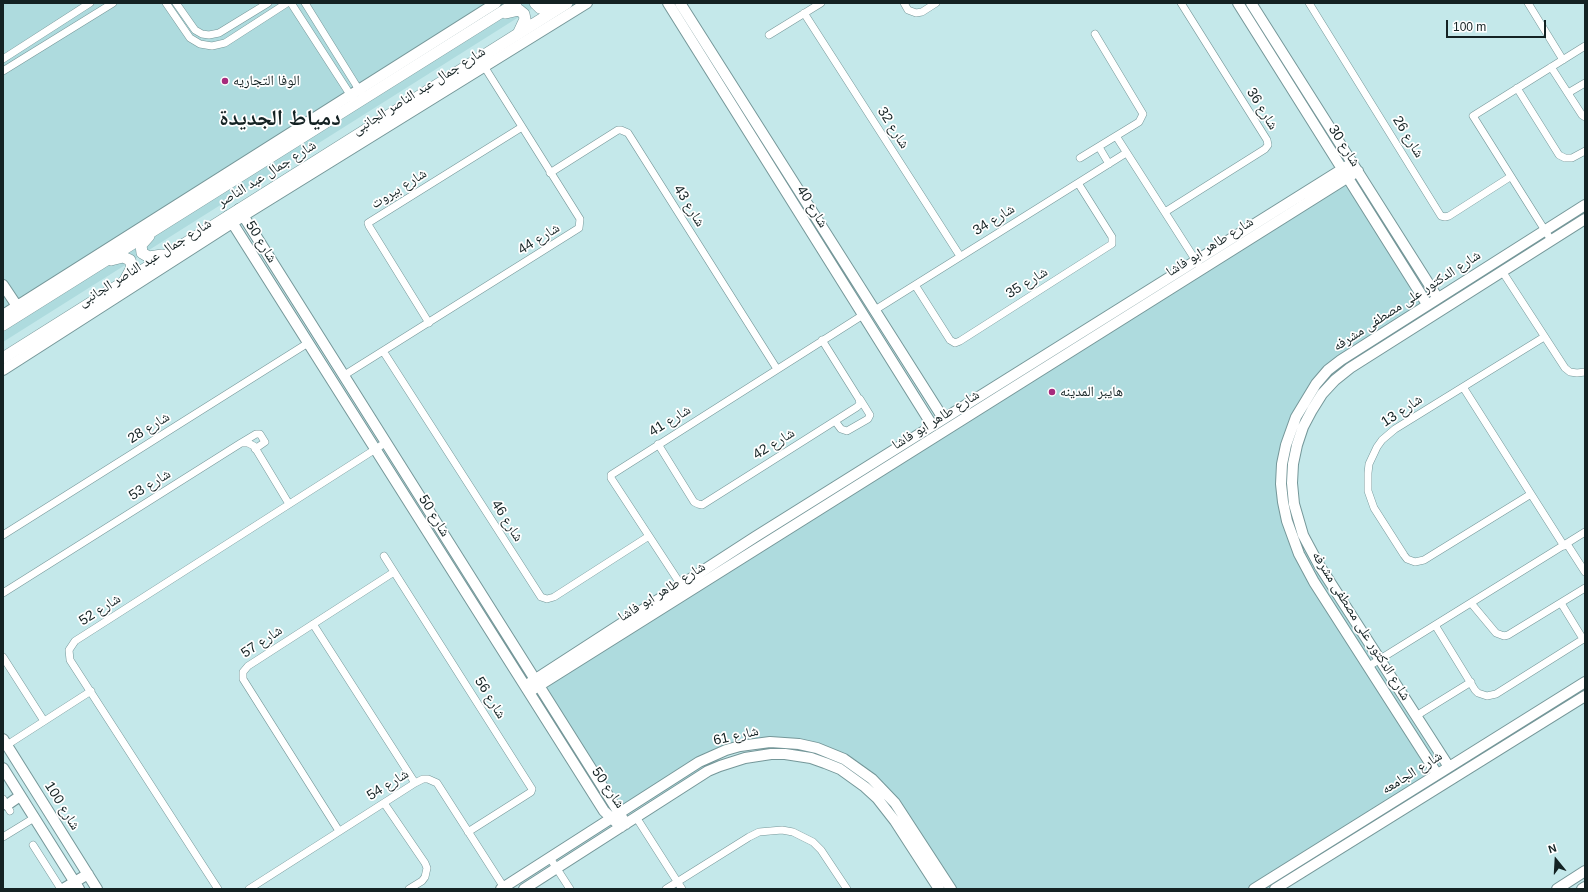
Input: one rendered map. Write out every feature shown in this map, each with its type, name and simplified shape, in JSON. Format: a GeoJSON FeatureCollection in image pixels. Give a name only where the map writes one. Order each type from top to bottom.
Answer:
{"type":"FeatureCollection","features":[{"type":"Feature","properties":{"kind":"main road","name":"شارع جمال عبد الناصر"},"geometry":{"type":"LineString","coordinates":[[3,322],[19,310],[104,262],[154,231],[217,185],[357,97],[516,3]]}},
{"type":"Feature","properties":{"kind":"main road"},"geometry":{"type":"LineString","coordinates":[[535,3],[540,8],[566,4]]}},
{"type":"Feature","properties":{"kind":"main road","name":"شارع جمال عبد الناصر"},"geometry":{"type":"LineString","coordinates":[[3,358],[34,345],[124,282],[168,254],[231,220],[482,63],[518,35],[566,4]]}},
{"type":"Feature","properties":{"kind":"main road"},"geometry":{"type":"LineString","coordinates":[[493,17],[517,10],[522,11],[525,19],[518,35]]}},
{"type":"Feature","properties":{"kind":"main road"},"geometry":{"type":"LineString","coordinates":[[154,231],[142,245],[142,253],[148,257],[168,254]]}},
{"type":"Feature","properties":{"kind":"main road"},"geometry":{"type":"LineString","coordinates":[[104,262],[123,257],[130,260],[132,267],[124,282]]}},
{"type":"Feature","properties":{"kind":"street"},"geometry":{"type":"LineString","coordinates":[[3,59],[90,3]]}},
{"type":"Feature","properties":{"kind":"street"},"geometry":{"type":"LineString","coordinates":[[3,71],[113,3]]}},
{"type":"Feature","properties":{"kind":"street"},"geometry":{"type":"LineString","coordinates":[[166,3],[187,35],[200,44],[208,46],[217,46],[225,43],[287,3]]}},
{"type":"Feature","properties":{"kind":"street"},"geometry":{"type":"LineString","coordinates":[[178,6],[195,30],[202,34],[212,35],[220,33],[268,3]]}},
{"type":"Feature","properties":{"kind":"street"},"geometry":{"type":"LineString","coordinates":[[291,3],[357,97]]}},
{"type":"Feature","properties":{"kind":"street"},"geometry":{"type":"LineString","coordinates":[[357,97],[496,3]]}},
{"type":"Feature","properties":{"kind":"street","name":"شارع جمال عبد الناصر الجانبى"},"geometry":{"type":"LineString","coordinates":[[482,63],[587,3]]}},
{"type":"Feature","properties":{"kind":"street","name":"شارع 40"},"geometry":{"type":"LineString","coordinates":[[668,3],[932,425]]}},
{"type":"Feature","properties":{"kind":"street","name":"شارع 40"},"geometry":{"type":"LineString","coordinates":[[680,3],[944,418]]}},
{"type":"Feature","properties":{"kind":"street"},"geometry":{"type":"LineString","coordinates":[[769,34],[821,3]]}},
{"type":"Feature","properties":{"kind":"street"},"geometry":{"type":"LineString","coordinates":[[904,3],[911,12],[916,13],[922,12],[936,3]]}},
{"type":"Feature","properties":{"kind":"street","name":"شارع 36"},"geometry":{"type":"LineString","coordinates":[[1165,212],[1265,149],[1268,145],[1181,3]]}},
{"type":"Feature","properties":{"kind":"street","name":"شارع 30"},"geometry":{"type":"LineString","coordinates":[[1238,3],[1427,304]]}},
{"type":"Feature","properties":{"kind":"street","name":"شارع 30"},"geometry":{"type":"LineString","coordinates":[[1252,3],[1437,297]]}},
{"type":"Feature","properties":{"kind":"street","name":"شارع 26"},"geometry":{"type":"LineString","coordinates":[[1309,3],[1441,216],[1448,216],[1510,177]]}},
{"type":"Feature","properties":{"kind":"street"},"geometry":{"type":"LineString","coordinates":[[1528,3],[1564,60]]}},
{"type":"Feature","properties":{"kind":"street"},"geometry":{"type":"LineString","coordinates":[[296,11],[306,4],[357,97]]}},
{"type":"Feature","properties":{"kind":"street","name":"شارع 32"},"geometry":{"type":"LineString","coordinates":[[804,13],[960,256]]}},
{"type":"Feature","properties":{"kind":"street"},"geometry":{"type":"LineString","coordinates":[[1080,158],[1139,122],[1143,117],[1143,111],[1095,34]]}},
{"type":"Feature","properties":{"kind":"street"},"geometry":{"type":"LineString","coordinates":[[1551,240],[1473,118],[1474,115],[1585,46]]}},
{"type":"Feature","properties":{"kind":"street","name":"شارع 44"},"geometry":{"type":"LineString","coordinates":[[344,376],[577,230],[580,225],[580,219],[482,63]]}},
{"type":"Feature","properties":{"kind":"street"},"geometry":{"type":"LineString","coordinates":[[1551,68],[1582,115],[1585,116]]}},
{"type":"Feature","properties":{"kind":"street"},"geometry":{"type":"LineString","coordinates":[[1568,94],[1585,83]]}},
{"type":"Feature","properties":{"kind":"street"},"geometry":{"type":"LineString","coordinates":[[1517,88],[1559,155],[1565,158],[1572,158],[1585,151]]}},
{"type":"Feature","properties":{"kind":"street","name":"شارع بيروت"},"geometry":{"type":"LineString","coordinates":[[429,323],[368,223],[522,127]]}},
{"type":"Feature","properties":{"kind":"street","name":"شارع 43"},"geometry":{"type":"LineString","coordinates":[[550,173],[618,130],[628,133],[776,370]]}},
{"type":"Feature","properties":{"kind":"street"},"geometry":{"type":"LineString","coordinates":[[1116,136],[1199,265]]}},
{"type":"Feature","properties":{"kind":"street"},"geometry":{"type":"LineString","coordinates":[[1098,147],[1109,164]]}},
{"type":"Feature","properties":{"kind":"street","name":"شارع 34"},"geometry":{"type":"LineString","coordinates":[[875,310],[1126,153]]}},
{"type":"Feature","properties":{"kind":"street","name":"شارع طاهر ابو فاشا"},"geometry":{"type":"LineString","coordinates":[[536,683],[687,593],[1199,265],[1352,163]]}},
{"type":"Feature","properties":{"kind":"street","name":"شارع طاهر ابو فاشا"},"geometry":{"type":"LineString","coordinates":[[527,689],[681,584],[932,425],[1358,171]]}},
{"type":"Feature","properties":{"kind":"street","name":"شارع 35"},"geometry":{"type":"LineString","coordinates":[[915,285],[950,340],[953,342],[960,341],[1112,244],[1113,239],[1111,235],[1078,183]]}},
{"type":"Feature","properties":{"kind":"street"},"geometry":{"type":"LineString","coordinates":[[3,285],[19,310],[217,185]]}},
{"type":"Feature","properties":{"kind":"street","name":"شارع الدكتور على مصطفى مشرفه"},"geometry":{"type":"LineString","coordinates":[[1437,774],[1314,582],[1297,548],[1287,521],[1283,502],[1281,484],[1282,464],[1296,417],[1316,384],[1328,370],[1340,360],[1437,297],[1585,205]]}},
{"type":"Feature","properties":{"kind":"street","name":"شارع 50"},"geometry":{"type":"LineString","coordinates":[[241,213],[536,683],[614,815],[623,825]]}},
{"type":"Feature","properties":{"kind":"street","name":"شارع الدكتور على مصطفى مشرفه"},"geometry":{"type":"LineString","coordinates":[[1449,767],[1319,565],[1303,535],[1294,504],[1292,483],[1293,464],[1297,445],[1303,427],[1322,394],[1335,380],[1350,368],[1585,219]]}},
{"type":"Feature","properties":{"kind":"street","name":"شارع جمال عبد الناصر الجانبى"},"geometry":{"type":"LineString","coordinates":[[3,370],[34,345],[231,220]]}},
{"type":"Feature","properties":{"kind":"street","name":"شارع 50"},"geometry":{"type":"LineString","coordinates":[[231,220],[604,811],[614,815]]}},
{"type":"Feature","properties":{"kind":"street"},"geometry":{"type":"LineString","coordinates":[[1502,271],[1565,368],[1570,372],[1585,372]]}},
{"type":"Feature","properties":{"kind":"street","name":"شارع 41"},"geometry":{"type":"LineString","coordinates":[[687,593],[611,476],[658,444],[863,314]]}},
{"type":"Feature","properties":{"kind":"street"},"geometry":{"type":"LineString","coordinates":[[1399,322],[1405,332]]}},
{"type":"Feature","properties":{"kind":"street","name":"شارع 13"},"geometry":{"type":"LineString","coordinates":[[1531,494],[1424,560],[1415,562],[1407,559],[1374,508],[1368,491],[1368,468],[1377,447],[1388,434],[1544,337]]}},
{"type":"Feature","properties":{"kind":"street"},"geometry":{"type":"LineString","coordinates":[[822,340],[870,415],[868,419],[847,431],[841,429],[835,421]]}},
{"type":"Feature","properties":{"kind":"street","name":"شارع 28"},"geometry":{"type":"LineString","coordinates":[[3,535],[308,343]]}},
{"type":"Feature","properties":{"kind":"street","name":"شارع 46"},"geometry":{"type":"LineString","coordinates":[[383,351],[541,597],[547,599],[554,597],[649,536]]}},
{"type":"Feature","properties":{"kind":"street"},"geometry":{"type":"LineString","coordinates":[[1463,387],[1531,494],[1585,572]]}},
{"type":"Feature","properties":{"kind":"street","name":"شارع 42"},"geometry":{"type":"LineString","coordinates":[[658,444],[694,502],[700,505],[859,406],[860,399]]}},
{"type":"Feature","properties":{"kind":"street","name":"شارع 53"},"geometry":{"type":"LineString","coordinates":[[3,593],[241,443],[256,434],[260,434],[265,442],[255,449]]}},
{"type":"Feature","properties":{"kind":"street"},"geometry":{"type":"LineString","coordinates":[[241,443],[248,443],[255,449],[289,504]]}},
{"type":"Feature","properties":{"kind":"street","name":"شارع 52"},"geometry":{"type":"LineString","coordinates":[[218,889],[69,656],[70,646],[75,641],[385,443]]}},
{"type":"Feature","properties":{"kind":"street"},"geometry":{"type":"LineString","coordinates":[[1369,666],[1585,532]]}},
{"type":"Feature","properties":{"kind":"street","name":"شارع 56"},"geometry":{"type":"LineString","coordinates":[[384,556],[532,788],[531,792],[468,832]]}},
{"type":"Feature","properties":{"kind":"street","name":"شارع 57"},"geometry":{"type":"LineString","coordinates":[[339,831],[254,698],[243,679],[243,675],[245,668],[394,572]]}},
{"type":"Feature","properties":{"kind":"street"},"geometry":{"type":"LineString","coordinates":[[1471,603],[1496,634],[1504,636],[1585,588]]}},
{"type":"Feature","properties":{"kind":"street"},"geometry":{"type":"LineString","coordinates":[[1435,625],[1478,693],[1491,696],[1584,638],[1561,603]]}},
{"type":"Feature","properties":{"kind":"street"},"geometry":{"type":"LineString","coordinates":[[313,624],[415,783]]}},
{"type":"Feature","properties":{"kind":"street"},"geometry":{"type":"LineString","coordinates":[[3,657],[44,721]]}},
{"type":"Feature","properties":{"kind":"street"},"geometry":{"type":"LineString","coordinates":[[1416,716],[1471,682]]}},
{"type":"Feature","properties":{"kind":"street","name":"شارع الجامعه"},"geometry":{"type":"LineString","coordinates":[[1254,889],[1585,682]]}},
{"type":"Feature","properties":{"kind":"street"},"geometry":{"type":"LineString","coordinates":[[5,742],[44,721],[91,691]]}},
{"type":"Feature","properties":{"kind":"street","name":"شارع الجامعه"},"geometry":{"type":"LineString","coordinates":[[1275,889],[1585,696]]}},
{"type":"Feature","properties":{"kind":"street","name":"شارع 100"},"geometry":{"type":"LineString","coordinates":[[5,742],[97,889]]}},
{"type":"Feature","properties":{"kind":"street","name":"شارع 61"},"geometry":{"type":"LineString","coordinates":[[503,888],[614,815],[699,762],[740,746],[770,742],[784,742],[818,748],[844,759],[859,768],[884,790],[939,889]]}},
{"type":"Feature","properties":{"kind":"street","name":"شارع 61"},"geometry":{"type":"LineString","coordinates":[[524,889],[708,771],[745,758],[771,754],[785,754],[811,758],[840,769],[865,787],[900,818],[951,889]]}},
{"type":"Feature","properties":{"kind":"street"},"geometry":{"type":"LineString","coordinates":[[3,768],[77,885]]}},
{"type":"Feature","properties":{"kind":"street","name":"شارع 54"},"geometry":{"type":"LineString","coordinates":[[249,889],[423,779],[428,779],[437,783],[503,888]]}},
{"type":"Feature","properties":{"kind":"street"},"geometry":{"type":"LineString","coordinates":[[7,805],[20,796]]}},
{"type":"Feature","properties":{"kind":"street"},"geometry":{"type":"LineString","coordinates":[[384,803],[425,863],[425,877],[422,881],[409,889]]}},
{"type":"Feature","properties":{"kind":"street"},"geometry":{"type":"LineString","coordinates":[[636,817],[682,889]]}},
{"type":"Feature","properties":{"kind":"street"},"geometry":{"type":"LineString","coordinates":[[3,837],[34,818]]}},
{"type":"Feature","properties":{"kind":"street"},"geometry":{"type":"LineString","coordinates":[[666,889],[749,837],[770,830],[782,830],[798,834],[812,842],[821,850],[847,889]]}},
{"type":"Feature","properties":{"kind":"street"},"geometry":{"type":"LineString","coordinates":[[33,845],[62,889],[77,885],[88,874]]}},
{"type":"Feature","properties":{"kind":"street"},"geometry":{"type":"LineString","coordinates":[[550,858],[570,889]]}},
{"type":"Feature","properties":{"kind":"street"},"geometry":{"type":"LineString","coordinates":[[1303,858],[1309,868]]}},
{"type":"Feature","properties":{"kind":"street"},"geometry":{"type":"LineString","coordinates":[[1557,889],[1572,885],[1584,874]]}},
{"type":"Feature","properties":{"kind":"shaded area"},"geometry":{"type":"Polygon","coordinates":[[[3,3],[541,3],[3,342],[3,3]]]}},
{"type":"Feature","properties":{"kind":"shaded area"},"geometry":{"type":"Polygon","coordinates":[[[1349,170],[1435,306],[1363,351],[1332,375],[1308,406],[1295,436],[1289,500],[1296,533],[1309,559],[1447,776],[1268,889],[946,889],[888,802],[872,786],[847,767],[832,759],[812,753],[789,749],[754,749],[717,759],[617,821],[532,686],[1349,170]]]}},
{"type":"Feature","properties":{"kind":"place","name":"الوفا التجاريه"},"geometry":{"type":"Point","coordinates":[225,81]}},
{"type":"Feature","properties":{"kind":"place","name":"هايبر المدينه"},"geometry":{"type":"Point","coordinates":[1052,392]}},
{"type":"Feature","properties":{"kind":"district","name":"دمياط الجديدة"},"geometry":{"type":"Point","coordinates":[280,119]}}]}
